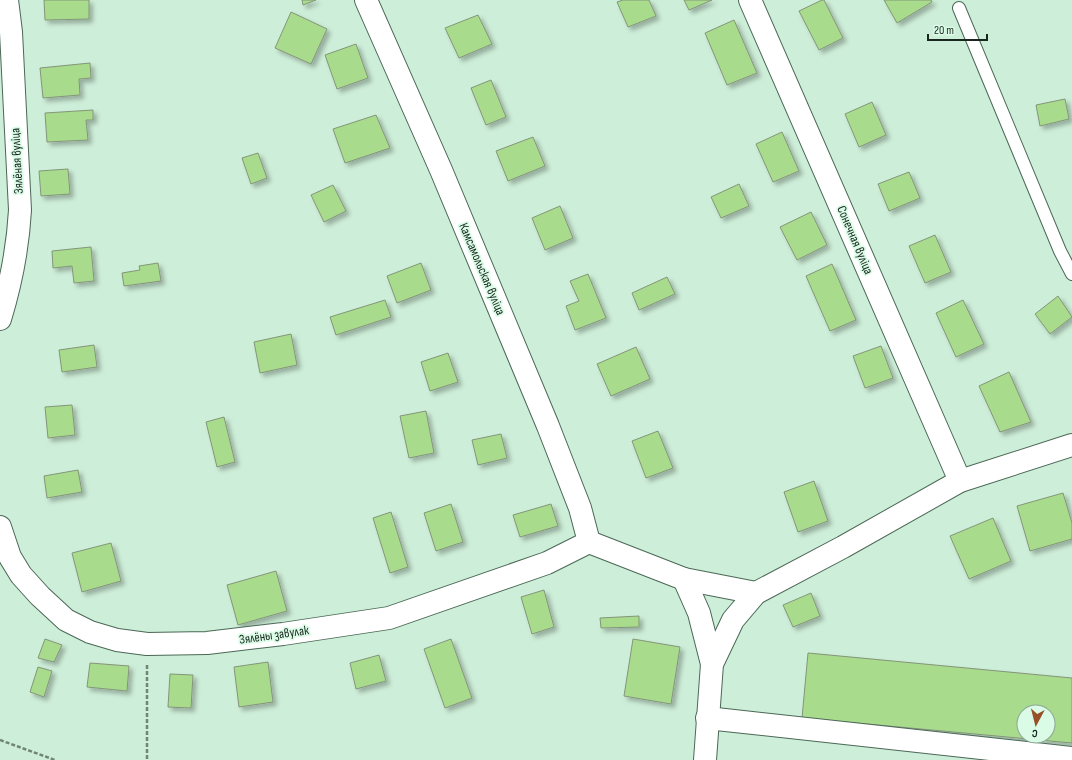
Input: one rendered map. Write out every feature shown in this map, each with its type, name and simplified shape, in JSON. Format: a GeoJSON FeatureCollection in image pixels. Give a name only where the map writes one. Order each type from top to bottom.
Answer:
{"type":"FeatureCollection","features":[{"type":"Feature","properties":{"kind":"street","name":"Зялёная вуліца"},"geometry":{"type":"LineString","coordinates":[[1,311],[14,266],[19,236],[20,210],[11,32],[7,0]]}},
{"type":"Feature","properties":{"kind":"street","name":"Камсамольская вуліца"},"geometry":{"type":"LineString","coordinates":[[366,0],[441,170],[548,426],[580,508],[589,542]]}},
{"type":"Feature","properties":{"kind":"street","name":"Сонечная вуліца"},"geometry":{"type":"LineString","coordinates":[[750,0],[960,481]]}},
{"type":"Feature","properties":{"kind":"street"},"geometry":{"type":"LineString","coordinates":[[712,664],[733,620],[756,592],[843,547],[960,481],[1072,445]]}},
{"type":"Feature","properties":{"kind":"street","name":"Зялёны завулак"},"geometry":{"type":"LineString","coordinates":[[0,527],[10,557],[21,575],[40,596],[66,620],[90,632],[117,640],[147,644],[207,643],[283,634],[389,618],[547,563],[589,542]]}},
{"type":"Feature","properties":{"kind":"street"},"geometry":{"type":"LineString","coordinates":[[589,542],[684,579],[756,592]]}},
{"type":"Feature","properties":{"kind":"street"},"geometry":{"type":"LineString","coordinates":[[684,579],[699,613],[712,664],[705,760]]}},
{"type":"Feature","properties":{"kind":"street"},"geometry":{"type":"LineString","coordinates":[[707,718],[1072,758]]}},
{"type":"Feature","properties":{"kind":"lane"},"geometry":{"type":"LineString","coordinates":[[959,8],[1060,251],[1072,274]]}},
{"type":"Feature","properties":{"kind":"path"},"geometry":{"type":"LineString","coordinates":[[147,644],[147,760]]}},
{"type":"Feature","properties":{"kind":"path"},"geometry":{"type":"LineString","coordinates":[[0,740],[55,760]]}},
{"type":"Feature","properties":{"kind":"building"},"geometry":{"type":"Polygon","coordinates":[[[44,0],[89,0],[89,19],[45,20],[44,0]]]}},
{"type":"Feature","properties":{"kind":"building"},"geometry":{"type":"Polygon","coordinates":[[[302,0],[316,0],[303,5],[302,0]]]}},
{"type":"Feature","properties":{"kind":"building"},"geometry":{"type":"Polygon","coordinates":[[[623,0],[649,0],[656,16],[628,27],[617,2],[623,0]]]}},
{"type":"Feature","properties":{"kind":"building"},"geometry":{"type":"Polygon","coordinates":[[[684,0],[712,0],[689,10],[684,0]]]}},
{"type":"Feature","properties":{"kind":"building"},"geometry":{"type":"Polygon","coordinates":[[[824,0],[843,38],[819,50],[799,11],[824,0]]]}},
{"type":"Feature","properties":{"kind":"building"},"geometry":{"type":"Polygon","coordinates":[[[884,0],[931,0],[932,2],[897,23],[884,0]]]}},
{"type":"Feature","properties":{"kind":"building"},"geometry":{"type":"Polygon","coordinates":[[[291,12],[327,29],[311,64],[275,48],[291,12]]]}},
{"type":"Feature","properties":{"kind":"building"},"geometry":{"type":"Polygon","coordinates":[[[478,15],[492,44],[459,58],[445,28],[478,15]]]}},
{"type":"Feature","properties":{"kind":"building"},"geometry":{"type":"Polygon","coordinates":[[[734,20],[757,73],[727,85],[705,33],[734,20]]]}},
{"type":"Feature","properties":{"kind":"building"},"geometry":{"type":"Polygon","coordinates":[[[356,44],[368,78],[337,89],[325,55],[356,44]]]}},
{"type":"Feature","properties":{"kind":"building"},"geometry":{"type":"Polygon","coordinates":[[[90,63],[91,78],[79,79],[80,95],[43,98],[40,68],[90,63]]]}},
{"type":"Feature","properties":{"kind":"building"},"geometry":{"type":"Polygon","coordinates":[[[491,80],[506,117],[486,125],[471,88],[491,80]]]}},
{"type":"Feature","properties":{"kind":"building"},"geometry":{"type":"Polygon","coordinates":[[[1065,99],[1069,119],[1040,126],[1036,105],[1065,99]]]}},
{"type":"Feature","properties":{"kind":"building"},"geometry":{"type":"Polygon","coordinates":[[[872,102],[886,135],[859,147],[845,114],[872,102]]]}},
{"type":"Feature","properties":{"kind":"building"},"geometry":{"type":"Polygon","coordinates":[[[93,110],[93,120],[86,120],[88,140],[47,142],[45,113],[93,110]]]}},
{"type":"Feature","properties":{"kind":"building"},"geometry":{"type":"Polygon","coordinates":[[[376,115],[390,148],[345,163],[333,129],[376,115]]]}},
{"type":"Feature","properties":{"kind":"building"},"geometry":{"type":"Polygon","coordinates":[[[782,132],[799,171],[773,182],[756,144],[782,132]]]}},
{"type":"Feature","properties":{"kind":"building"},"geometry":{"type":"Polygon","coordinates":[[[533,137],[545,166],[508,181],[496,151],[533,137]]]}},
{"type":"Feature","properties":{"kind":"building"},"geometry":{"type":"Polygon","coordinates":[[[258,153],[267,178],[251,184],[242,158],[258,153]]]}},
{"type":"Feature","properties":{"kind":"building"},"geometry":{"type":"Polygon","coordinates":[[[68,169],[70,194],[41,196],[39,171],[68,169]]]}},
{"type":"Feature","properties":{"kind":"building"},"geometry":{"type":"Polygon","coordinates":[[[909,172],[920,198],[889,211],[878,184],[909,172]]]}},
{"type":"Feature","properties":{"kind":"building"},"geometry":{"type":"Polygon","coordinates":[[[739,184],[749,206],[721,218],[711,197],[739,184]]]}},
{"type":"Feature","properties":{"kind":"building"},"geometry":{"type":"Polygon","coordinates":[[[333,185],[346,211],[324,222],[311,195],[333,185]]]}},
{"type":"Feature","properties":{"kind":"building"},"geometry":{"type":"Polygon","coordinates":[[[560,206],[573,238],[545,250],[532,218],[560,206]]]}},
{"type":"Feature","properties":{"kind":"building"},"geometry":{"type":"Polygon","coordinates":[[[811,212],[827,245],[797,260],[780,227],[811,212]]]}},
{"type":"Feature","properties":{"kind":"building"},"geometry":{"type":"Polygon","coordinates":[[[935,235],[951,272],[925,283],[909,246],[935,235]]]}},
{"type":"Feature","properties":{"kind":"building"},"geometry":{"type":"Polygon","coordinates":[[[91,247],[94,281],[74,283],[72,266],[53,268],[52,251],[91,247]]]}},
{"type":"Feature","properties":{"kind":"building"},"geometry":{"type":"Polygon","coordinates":[[[158,263],[161,281],[124,286],[122,273],[140,270],[139,266],[158,263]]]}},
{"type":"Feature","properties":{"kind":"building"},"geometry":{"type":"Polygon","coordinates":[[[421,263],[431,290],[397,303],[387,276],[421,263]]]}},
{"type":"Feature","properties":{"kind":"building"},"geometry":{"type":"Polygon","coordinates":[[[832,264],[856,320],[830,331],[806,276],[832,264]]]}},
{"type":"Feature","properties":{"kind":"building"},"geometry":{"type":"Polygon","coordinates":[[[588,274],[606,318],[575,330],[566,306],[579,301],[570,281],[588,274]]]}},
{"type":"Feature","properties":{"kind":"building"},"geometry":{"type":"Polygon","coordinates":[[[667,277],[675,294],[639,310],[632,293],[667,277]]]}},
{"type":"Feature","properties":{"kind":"building"},"geometry":{"type":"Polygon","coordinates":[[[1058,296],[1072,317],[1050,334],[1035,314],[1058,296]]]}},
{"type":"Feature","properties":{"kind":"building"},"geometry":{"type":"Polygon","coordinates":[[[385,300],[391,317],[336,335],[330,317],[385,300]]]}},
{"type":"Feature","properties":{"kind":"building"},"geometry":{"type":"Polygon","coordinates":[[[963,300],[984,344],[956,357],[936,313],[963,300]]]}},
{"type":"Feature","properties":{"kind":"building"},"geometry":{"type":"Polygon","coordinates":[[[291,334],[297,365],[260,373],[254,342],[291,334]]]}},
{"type":"Feature","properties":{"kind":"building"},"geometry":{"type":"Polygon","coordinates":[[[94,345],[97,367],[62,372],[59,350],[94,345]]]}},
{"type":"Feature","properties":{"kind":"building"},"geometry":{"type":"Polygon","coordinates":[[[881,346],[893,378],[865,388],[853,356],[881,346]]]}},
{"type":"Feature","properties":{"kind":"building"},"geometry":{"type":"Polygon","coordinates":[[[636,347],[650,379],[611,396],[597,364],[636,347]]]}},
{"type":"Feature","properties":{"kind":"building"},"geometry":{"type":"Polygon","coordinates":[[[448,353],[458,382],[430,391],[421,362],[448,353]]]}},
{"type":"Feature","properties":{"kind":"building"},"geometry":{"type":"Polygon","coordinates":[[[1009,372],[1031,422],[1000,432],[979,386],[1009,372]]]}},
{"type":"Feature","properties":{"kind":"building"},"geometry":{"type":"Polygon","coordinates":[[[72,405],[75,435],[48,438],[45,407],[72,405]]]}},
{"type":"Feature","properties":{"kind":"building"},"geometry":{"type":"Polygon","coordinates":[[[426,411],[434,453],[409,458],[400,416],[426,411]]]}},
{"type":"Feature","properties":{"kind":"building"},"geometry":{"type":"Polygon","coordinates":[[[224,417],[235,462],[217,467],[206,422],[224,417]]]}},
{"type":"Feature","properties":{"kind":"building"},"geometry":{"type":"Polygon","coordinates":[[[658,431],[673,468],[646,478],[632,441],[658,431]]]}},
{"type":"Feature","properties":{"kind":"building"},"geometry":{"type":"Polygon","coordinates":[[[501,434],[507,458],[478,465],[472,440],[501,434]]]}},
{"type":"Feature","properties":{"kind":"building"},"geometry":{"type":"Polygon","coordinates":[[[78,470],[82,492],[47,498],[44,476],[78,470]]]}},
{"type":"Feature","properties":{"kind":"building"},"geometry":{"type":"Polygon","coordinates":[[[814,481],[828,521],[798,532],[784,492],[814,481]]]}},
{"type":"Feature","properties":{"kind":"building"},"geometry":{"type":"Polygon","coordinates":[[[1063,493],[1072,523],[1072,539],[1030,551],[1017,506],[1063,493]]]}},
{"type":"Feature","properties":{"kind":"building"},"geometry":{"type":"Polygon","coordinates":[[[451,504],[463,542],[436,551],[424,513],[451,504]]]}},
{"type":"Feature","properties":{"kind":"building"},"geometry":{"type":"Polygon","coordinates":[[[551,504],[558,526],[520,537],[513,515],[551,504]]]}},
{"type":"Feature","properties":{"kind":"building"},"geometry":{"type":"Polygon","coordinates":[[[391,512],[408,567],[390,573],[373,518],[391,512]]]}},
{"type":"Feature","properties":{"kind":"building"},"geometry":{"type":"Polygon","coordinates":[[[993,518],[1011,561],[969,579],[950,536],[993,518]]]}},
{"type":"Feature","properties":{"kind":"building"},"geometry":{"type":"Polygon","coordinates":[[[111,543],[121,581],[82,592],[72,553],[111,543]]]}},
{"type":"Feature","properties":{"kind":"building"},"geometry":{"type":"Polygon","coordinates":[[[276,571],[287,611],[238,625],[227,585],[276,571]]]}},
{"type":"Feature","properties":{"kind":"building"},"geometry":{"type":"Polygon","coordinates":[[[544,590],[554,627],[532,634],[521,597],[544,590]]]}},
{"type":"Feature","properties":{"kind":"building"},"geometry":{"type":"Polygon","coordinates":[[[811,593],[820,616],[793,627],[783,605],[811,593]]]}},
{"type":"Feature","properties":{"kind":"building"},"geometry":{"type":"Polygon","coordinates":[[[639,616],[639,627],[601,628],[600,618],[639,616]]]}},
{"type":"Feature","properties":{"kind":"building"},"geometry":{"type":"Polygon","coordinates":[[[45,639],[62,645],[54,662],[38,658],[45,639]]]}},
{"type":"Feature","properties":{"kind":"building"},"geometry":{"type":"Polygon","coordinates":[[[451,639],[472,698],[445,708],[424,649],[451,639]]]}},
{"type":"Feature","properties":{"kind":"building"},"geometry":{"type":"Polygon","coordinates":[[[633,639],[680,647],[671,704],[624,696],[633,639]]]}},
{"type":"Feature","properties":{"kind":"building"},"geometry":{"type":"Polygon","coordinates":[[[808,653],[1072,678],[1072,743],[1056,742],[1056,704],[1016,704],[1016,738],[802,718],[808,653]]]}},
{"type":"Feature","properties":{"kind":"building"},"geometry":{"type":"Polygon","coordinates":[[[379,655],[386,681],[356,689],[350,663],[379,655]]]}},
{"type":"Feature","properties":{"kind":"building"},"geometry":{"type":"Polygon","coordinates":[[[268,662],[273,702],[239,707],[234,667],[268,662]]]}},
{"type":"Feature","properties":{"kind":"building"},"geometry":{"type":"Polygon","coordinates":[[[90,663],[129,666],[127,691],[87,687],[90,663]]]}},
{"type":"Feature","properties":{"kind":"building"},"geometry":{"type":"Polygon","coordinates":[[[38,667],[52,671],[44,697],[30,692],[38,667]]]}},
{"type":"Feature","properties":{"kind":"building"},"geometry":{"type":"Polygon","coordinates":[[[170,674],[193,675],[191,708],[168,707],[170,674]]]}}]}
